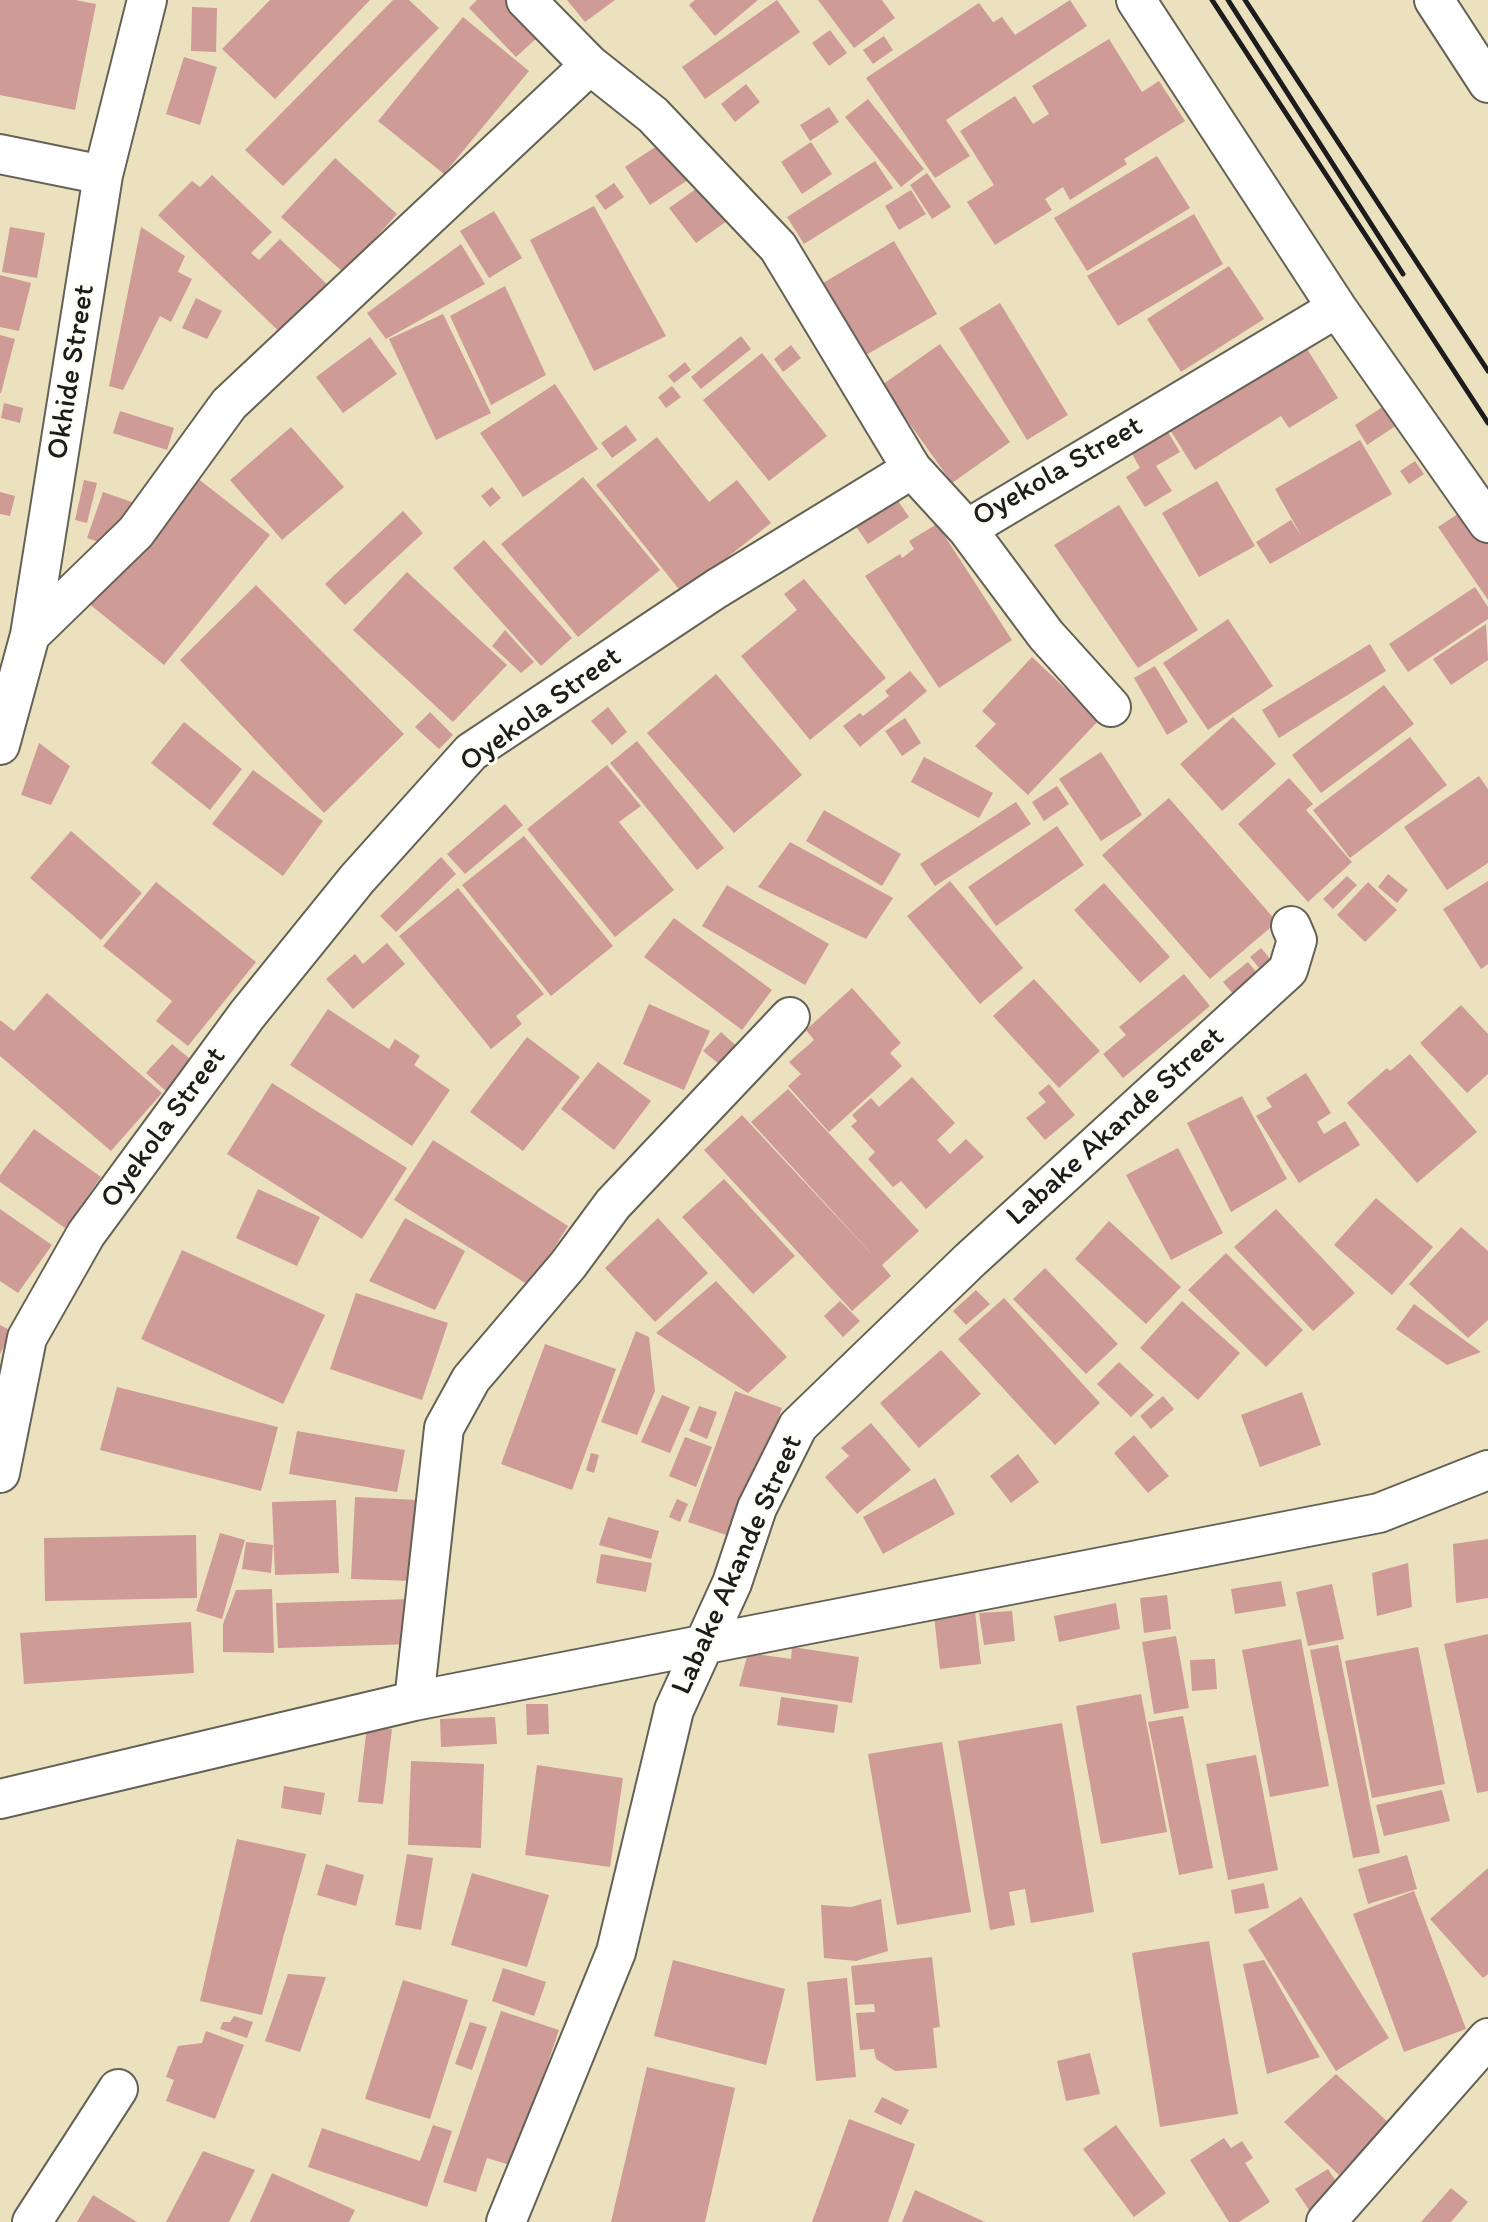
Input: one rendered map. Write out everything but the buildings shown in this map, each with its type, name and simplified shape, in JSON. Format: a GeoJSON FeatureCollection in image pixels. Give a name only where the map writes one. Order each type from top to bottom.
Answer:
{"type":"FeatureCollection","features":[{"type":"Feature","properties":{"kind":"street","name":"Okhide Street"},"geometry":{"type":"LineString","coordinates":[[0,745],[30,635],[103,175],[147,0]]}},
{"type":"Feature","properties":{"kind":"street"},"geometry":{"type":"LineString","coordinates":[[526,0],[590,65],[653,115],[778,247],[912,469]]}},
{"type":"Feature","properties":{"kind":"street"},"geometry":{"type":"LineString","coordinates":[[1136,0],[1337,308],[1488,523]]}},
{"type":"Feature","properties":{"kind":"street"},"geometry":{"type":"LineString","coordinates":[[1434,0],[1488,83]]}},
{"type":"Feature","properties":{"kind":"street"},"geometry":{"type":"LineString","coordinates":[[30,635],[136,532],[229,404],[590,65]]}},
{"type":"Feature","properties":{"kind":"street"},"geometry":{"type":"LineString","coordinates":[[0,154],[103,175]]}},
{"type":"Feature","properties":{"kind":"street","name":"Oyekola Street"},"geometry":{"type":"LineString","coordinates":[[0,1473],[27,1338],[86,1234],[247,1015],[357,879],[471,752],[716,589],[912,469],[967,529],[1337,308]]}},
{"type":"Feature","properties":{"kind":"street"},"geometry":{"type":"LineString","coordinates":[[967,529],[1046,635],[1111,708]]}},
{"type":"Feature","properties":{"kind":"street","name":"Labake Akande Street"},"geometry":{"type":"LineString","coordinates":[[506,2222],[616,1952],[674,1710],[732,1583],[757,1508],[798,1426],[980,1251],[1288,970],[1297,940],[1291,926]]}},
{"type":"Feature","properties":{"kind":"street"},"geometry":{"type":"LineString","coordinates":[[414,1701],[444,1428],[471,1379],[568,1265],[613,1204],[790,1017]]}},
{"type":"Feature","properties":{"kind":"street"},"geometry":{"type":"LineString","coordinates":[[0,1800],[414,1701],[705,1642],[1379,1513],[1488,1470]]}},
{"type":"Feature","properties":{"kind":"street"},"geometry":{"type":"LineString","coordinates":[[1326,2222],[1488,2038]]}},
{"type":"Feature","properties":{"kind":"street"},"geometry":{"type":"LineString","coordinates":[[32,2222],[118,2089]]}},
{"type":"Feature","properties":{"kind":"railway"},"geometry":{"type":"LineString","coordinates":[[1212,0],[1488,423]]}},
{"type":"Feature","properties":{"kind":"railway"},"geometry":{"type":"LineString","coordinates":[[1228,0],[1403,274]]}},
{"type":"Feature","properties":{"kind":"railway"},"geometry":{"type":"LineString","coordinates":[[1245,0],[1488,371]]}}]}
